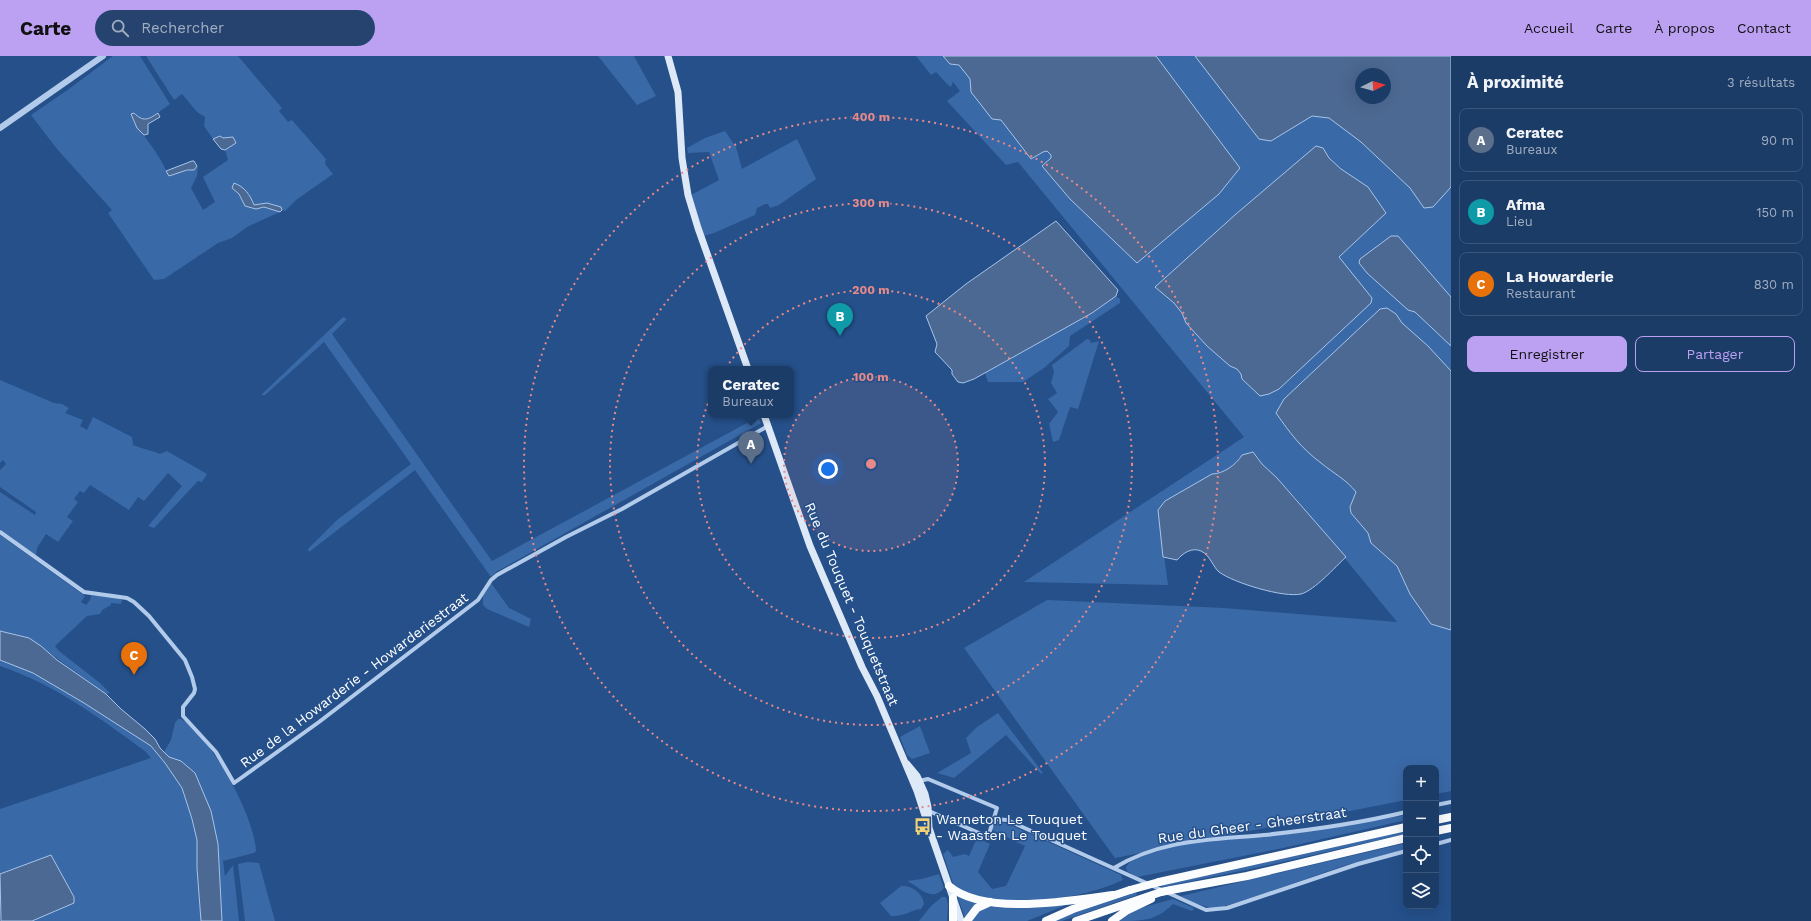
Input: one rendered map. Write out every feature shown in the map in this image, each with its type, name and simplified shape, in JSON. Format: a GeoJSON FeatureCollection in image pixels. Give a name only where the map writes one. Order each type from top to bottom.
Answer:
{"type":"FeatureCollection","features":[{"type":"Feature","properties":{"kind":"highway"},"geometry":{"type":"LineString","coordinates":[[1439,819],[1451,817]]}},
{"type":"Feature","properties":{"kind":"highway"},"geometry":{"type":"LineString","coordinates":[[1046,921],[1112,895],[1159,882],[1403,828]]}},
{"type":"Feature","properties":{"kind":"highway"},"geometry":{"type":"LineString","coordinates":[[1439,830],[1451,828]]}},
{"type":"Feature","properties":{"kind":"highway"},"geometry":{"type":"LineString","coordinates":[[1076,921],[1143,900],[1161,892],[1247,876],[1403,839]]}},
{"type":"Feature","properties":{"kind":"highway"},"geometry":{"type":"LineString","coordinates":[[949,886],[965,896],[991,902],[1025,904],[1052,903],[1112,895]]}},
{"type":"Feature","properties":{"kind":"highway"},"geometry":{"type":"LineString","coordinates":[[953,898],[953,921]]}},
{"type":"Feature","properties":{"kind":"highway"},"geometry":{"type":"LineString","coordinates":[[1112,921],[1143,900]]}},
{"type":"Feature","properties":{"kind":"highway"},"geometry":{"type":"LineString","coordinates":[[967,921],[977,908],[991,902]]}},
{"type":"Feature","properties":{"kind":"main road"},"geometry":{"type":"LineString","coordinates":[[668,56],[678,92],[682,158],[689,198],[747,366]]}},
{"type":"Feature","properties":{"kind":"main road","name":"Rue du Touquet - Touquetstraat"},"geometry":{"type":"LineString","coordinates":[[765,418],[810,546],[862,667],[877,696],[902,757],[926,798],[929,811],[928,826]]}},
{"type":"Feature","properties":{"kind":"main road","name":"Rue du Touquet - Touquetstraat"},"geometry":{"type":"LineString","coordinates":[[917,783],[928,826],[961,921]]}},
{"type":"Feature","properties":{"kind":"street"},"geometry":{"type":"LineString","coordinates":[[0,128],[103,56]]}},
{"type":"Feature","properties":{"kind":"street","name":"Rue de la Howarderie - Howarderiestraat"},"geometry":{"type":"LineString","coordinates":[[0,532],[84,592],[127,598],[149,616],[185,660],[192,677],[195,689],[191,698],[183,707],[183,716],[216,752],[234,783],[344,703],[478,600],[496,575],[622,509],[768,426]]}},
{"type":"Feature","properties":{"kind":"street"},"geometry":{"type":"LineString","coordinates":[[917,783],[928,779],[997,808],[988,837],[929,811]]}},
{"type":"Feature","properties":{"kind":"street"},"geometry":{"type":"LineString","coordinates":[[1439,804],[1451,802]]}},
{"type":"Feature","properties":{"kind":"street","name":"Rue du Gheer - Gheerstraat"},"geometry":{"type":"LineString","coordinates":[[1114,868],[1129,858],[1149,850],[1182,842],[1307,829],[1373,820],[1403,813]]}},
{"type":"Feature","properties":{"kind":"street"},"geometry":{"type":"LineString","coordinates":[[994,818],[1007,820],[1206,910],[1215,910],[1264,897],[1358,864],[1403,852]]}},
{"type":"Feature","properties":{"kind":"street"},"geometry":{"type":"LineString","coordinates":[[1439,843],[1451,840]]}},
{"type":"Feature","properties":{"kind":"shaded area"},"geometry":{"type":"Polygon","coordinates":[[[113,56],[140,56],[170,104],[148,120],[137,117],[134,113],[132,114],[135,122],[164,165],[167,173],[194,170],[198,166],[197,176],[191,188],[203,210],[215,202],[203,177],[228,160],[225,150],[236,143],[233,137],[223,138],[220,136],[213,139],[204,126],[205,117],[197,112],[182,94],[174,100],[146,56],[238,56],[282,108],[279,111],[288,122],[292,120],[326,159],[325,164],[333,174],[296,200],[285,211],[282,210],[281,207],[267,203],[254,205],[249,194],[232,188],[239,194],[245,206],[264,207],[280,212],[247,227],[232,238],[218,243],[164,279],[154,280],[108,213],[112,210],[57,149],[31,115],[113,56]]]}},
{"type":"Feature","properties":{"kind":"shaded area"},"geometry":{"type":"Polygon","coordinates":[[[598,56],[634,56],[656,96],[637,105],[598,56]]]}},
{"type":"Feature","properties":{"kind":"shaded area"},"geometry":{"type":"Polygon","coordinates":[[[916,56],[1451,56],[1451,791],[1439,793],[1439,765],[1403,765],[1403,801],[1188,843],[1336,827],[1403,816],[1403,821],[1283,848],[1137,877],[1127,871],[1126,867],[1130,862],[1156,850],[1115,858],[964,648],[1047,600],[1224,608],[1397,622],[1298,501],[1262,464],[1258,457],[1242,455],[1229,468],[1216,474],[1212,474],[1158,510],[1168,585],[1024,582],[1244,437],[1018,162],[1006,165],[947,101],[960,91],[953,82],[951,87],[936,72],[931,75],[916,56]]]}},
{"type":"Feature","properties":{"kind":"shaded area"},"geometry":{"type":"Polygon","coordinates":[[[943,56],[1156,56],[1240,168],[1219,194],[1137,263],[1070,199],[1042,166],[1051,158],[1051,155],[1047,151],[1031,159],[1001,120],[992,119],[971,92],[970,79],[959,65],[950,64],[943,56]]]}},
{"type":"Feature","properties":{"kind":"shaded area"},"geometry":{"type":"Polygon","coordinates":[[[1195,56],[1451,56],[1451,187],[1433,207],[1424,208],[1410,188],[1361,142],[1329,118],[1312,116],[1271,141],[1259,139],[1195,56]]]}},
{"type":"Feature","properties":{"kind":"shaded area"},"geometry":{"type":"Polygon","coordinates":[[[134,113],[143,119],[158,113],[160,117],[148,124],[148,134],[144,135],[137,128],[131,114],[134,113]]]}},
{"type":"Feature","properties":{"kind":"shaded area"},"geometry":{"type":"Polygon","coordinates":[[[725,131],[736,147],[742,169],[797,139],[816,179],[779,205],[770,208],[768,204],[765,204],[757,208],[755,215],[704,236],[691,195],[719,180],[709,152],[688,153],[687,148],[705,138],[725,131]]]}},
{"type":"Feature","properties":{"kind":"shaded area"},"geometry":{"type":"Polygon","coordinates":[[[220,136],[223,138],[233,137],[236,143],[225,150],[221,149],[213,139],[220,136]]]}},
{"type":"Feature","properties":{"kind":"shaded area"},"geometry":{"type":"Polygon","coordinates":[[[1316,146],[1323,148],[1329,158],[1341,169],[1368,187],[1386,213],[1339,257],[1372,298],[1371,303],[1279,389],[1269,394],[1260,396],[1242,379],[1241,374],[1237,369],[1230,366],[1207,346],[1186,323],[1182,313],[1174,303],[1155,287],[1236,214],[1316,146]]]}},
{"type":"Feature","properties":{"kind":"shaded area"},"geometry":{"type":"Polygon","coordinates":[[[194,161],[197,166],[194,170],[187,170],[169,176],[166,171],[194,161]]]}},
{"type":"Feature","properties":{"kind":"shaded area"},"geometry":{"type":"Polygon","coordinates":[[[234,183],[247,192],[254,205],[267,203],[281,207],[282,210],[280,212],[264,207],[256,209],[245,206],[239,194],[232,188],[234,183]]]}},
{"type":"Feature","properties":{"kind":"shaded area"},"geometry":{"type":"Polygon","coordinates":[[[1056,221],[1118,290],[1116,296],[1092,313],[974,379],[963,383],[958,382],[952,374],[952,370],[935,352],[937,344],[926,316],[966,284],[1056,221]]]}},
{"type":"Feature","properties":{"kind":"shaded area"},"geometry":{"type":"Polygon","coordinates":[[[1391,236],[1398,236],[1451,297],[1451,346],[1415,312],[1408,310],[1367,273],[1359,263],[1360,259],[1391,236]]]}},
{"type":"Feature","properties":{"kind":"shaded area"},"geometry":{"type":"Polygon","coordinates":[[[1116,296],[1120,299],[1120,303],[1070,336],[1069,346],[1044,368],[1023,382],[988,382],[985,373],[1092,313],[1116,296]]]}},
{"type":"Feature","properties":{"kind":"shaded area"},"geometry":{"type":"Polygon","coordinates":[[[1387,308],[1396,314],[1402,323],[1428,346],[1451,371],[1451,630],[1431,624],[1410,594],[1397,566],[1371,543],[1368,533],[1351,513],[1350,507],[1356,492],[1344,480],[1308,452],[1291,434],[1276,413],[1284,399],[1380,309],[1387,308]]]}},
{"type":"Feature","properties":{"kind":"shaded area"},"geometry":{"type":"Polygon","coordinates":[[[343,317],[347,319],[332,334],[492,561],[756,418],[758,418],[761,423],[496,572],[491,577],[415,470],[309,552],[308,549],[337,520],[411,464],[324,342],[265,395],[261,395],[343,317]]]}},
{"type":"Feature","properties":{"kind":"shaded area"},"geometry":{"type":"Polygon","coordinates":[[[1087,339],[1090,340],[1091,343],[1099,341],[1078,409],[1070,407],[1059,440],[1053,442],[1049,424],[1058,412],[1048,399],[1057,393],[1051,383],[1054,372],[1052,365],[1087,339]]]}},
{"type":"Feature","properties":{"kind":"shaded area"},"geometry":{"type":"Polygon","coordinates":[[[0,380],[69,408],[65,413],[83,420],[80,426],[87,430],[93,417],[132,437],[133,445],[160,454],[167,451],[207,474],[202,482],[198,481],[154,528],[148,526],[182,486],[168,473],[144,501],[138,497],[129,510],[90,485],[84,493],[80,491],[74,499],[78,502],[67,517],[73,521],[58,542],[46,534],[37,548],[36,556],[0,529],[0,492],[35,515],[36,512],[0,487],[0,470],[6,464],[3,460],[0,463],[0,380]]]}},
{"type":"Feature","properties":{"kind":"shaded area"},"geometry":{"type":"Polygon","coordinates":[[[1253,452],[1262,464],[1277,478],[1346,557],[1325,578],[1307,592],[1293,595],[1283,594],[1259,589],[1236,581],[1219,572],[1207,555],[1198,550],[1188,551],[1177,560],[1163,557],[1158,510],[1165,501],[1212,474],[1216,474],[1229,468],[1242,455],[1253,452]]]}},
{"type":"Feature","properties":{"kind":"shaded area"},"geometry":{"type":"Polygon","coordinates":[[[0,535],[85,596],[81,602],[86,605],[90,600],[91,595],[115,597],[122,600],[121,604],[111,603],[111,605],[102,610],[100,614],[87,616],[55,646],[59,651],[100,683],[110,693],[106,694],[29,638],[0,631],[0,535]]]}},
{"type":"Feature","properties":{"kind":"shaded area"},"geometry":{"type":"Polygon","coordinates":[[[491,583],[509,608],[531,619],[529,627],[487,609],[483,605],[483,596],[491,583]]]}},
{"type":"Feature","properties":{"kind":"shaded area"},"geometry":{"type":"Polygon","coordinates":[[[0,631],[29,638],[41,646],[57,660],[106,694],[155,739],[160,748],[169,757],[181,761],[195,773],[211,811],[218,844],[222,921],[201,921],[197,868],[197,840],[182,788],[165,763],[151,746],[84,703],[33,673],[0,660],[0,631]]]}},
{"type":"Feature","properties":{"kind":"shaded area"},"geometry":{"type":"Polygon","coordinates":[[[0,660],[17,665],[33,673],[84,703],[151,746],[165,763],[182,788],[197,840],[197,868],[201,921],[32,921],[74,897],[70,893],[14,870],[0,874],[0,809],[151,758],[145,751],[76,703],[40,683],[0,666],[0,660]]]}},
{"type":"Feature","properties":{"kind":"shaded area"},"geometry":{"type":"Polygon","coordinates":[[[998,713],[1043,773],[1041,774],[1006,735],[954,778],[937,773],[971,753],[966,738],[977,727],[998,713]]]}},
{"type":"Feature","properties":{"kind":"shaded area"},"geometry":{"type":"Polygon","coordinates":[[[178,719],[181,719],[193,728],[217,759],[229,778],[248,818],[254,836],[256,851],[254,853],[223,861],[225,876],[233,865],[239,921],[222,921],[218,844],[211,811],[181,761],[169,757],[164,752],[171,740],[175,723],[178,719]]]}},
{"type":"Feature","properties":{"kind":"shaded area"},"geometry":{"type":"Polygon","coordinates":[[[920,726],[930,753],[912,759],[907,755],[900,737],[920,726]]]}},
{"type":"Feature","properties":{"kind":"shaded area"},"geometry":{"type":"Polygon","coordinates":[[[996,821],[1005,823],[1121,875],[1123,880],[1088,892],[1049,899],[1010,901],[973,896],[954,886],[943,854],[948,850],[953,857],[965,854],[969,856],[977,838],[990,844],[978,872],[992,889],[1006,886],[1025,846],[992,830],[996,821]]]}},
{"type":"Feature","properties":{"kind":"shaded area"},"geometry":{"type":"Polygon","coordinates":[[[1403,831],[1403,835],[1260,867],[1163,887],[1160,884],[1403,831]]]}},
{"type":"Feature","properties":{"kind":"shaded area"},"geometry":{"type":"Polygon","coordinates":[[[1403,844],[1403,850],[1343,866],[1215,909],[1194,903],[1181,896],[1403,844]]]}},
{"type":"Feature","properties":{"kind":"shaded area"},"geometry":{"type":"Polygon","coordinates":[[[51,855],[74,897],[74,903],[32,921],[1,921],[0,874],[51,855]]]}},
{"type":"Feature","properties":{"kind":"shaded area"},"geometry":{"type":"Polygon","coordinates":[[[248,862],[259,863],[275,921],[245,921],[238,864],[248,862]]]}},
{"type":"Feature","properties":{"kind":"shaded area"},"geometry":{"type":"Polygon","coordinates":[[[939,874],[944,888],[935,894],[930,894],[907,881],[922,879],[939,874]]]}},
{"type":"Feature","properties":{"kind":"shaded area"},"geometry":{"type":"Polygon","coordinates":[[[901,886],[916,890],[921,896],[924,904],[921,909],[891,916],[880,903],[901,886]]]}},
{"type":"Feature","properties":{"kind":"shaded area"},"geometry":{"type":"Polygon","coordinates":[[[1136,891],[1137,895],[1062,921],[1052,921],[1084,908],[1136,891]]]}},
{"type":"Feature","properties":{"kind":"shaded area"},"geometry":{"type":"Polygon","coordinates":[[[957,895],[979,904],[969,911],[965,918],[957,895]]]}},
{"type":"Feature","properties":{"kind":"shaded area"},"geometry":{"type":"Polygon","coordinates":[[[942,897],[946,897],[948,904],[947,921],[919,921],[931,906],[942,897]]]}},
{"type":"Feature","properties":{"kind":"shaded area"},"geometry":{"type":"Polygon","coordinates":[[[1173,899],[1194,908],[1192,911],[1173,904],[1167,910],[1155,917],[1134,921],[1117,921],[1133,910],[1173,899]]]}},
{"type":"Feature","properties":{"kind":"shaded area"},"geometry":{"type":"Polygon","coordinates":[[[1076,901],[1027,921],[969,921],[986,905],[1076,901]]]}},
{"type":"Feature","properties":{"kind":"place","name":"Afma"},"geometry":{"type":"Point","coordinates":[840,336]}},
{"type":"Feature","properties":{"kind":"place","name":"Ceratec"},"geometry":{"type":"Point","coordinates":[751,464]}},
{"type":"Feature","properties":{"kind":"place","name":"La Howarderie"},"geometry":{"type":"Point","coordinates":[134,675]}},
{"type":"Feature","properties":{"kind":"place","name":"Warneton Le Touquet - Waasten Le Touquet"},"geometry":{"type":"Point","coordinates":[923,827]}}]}
